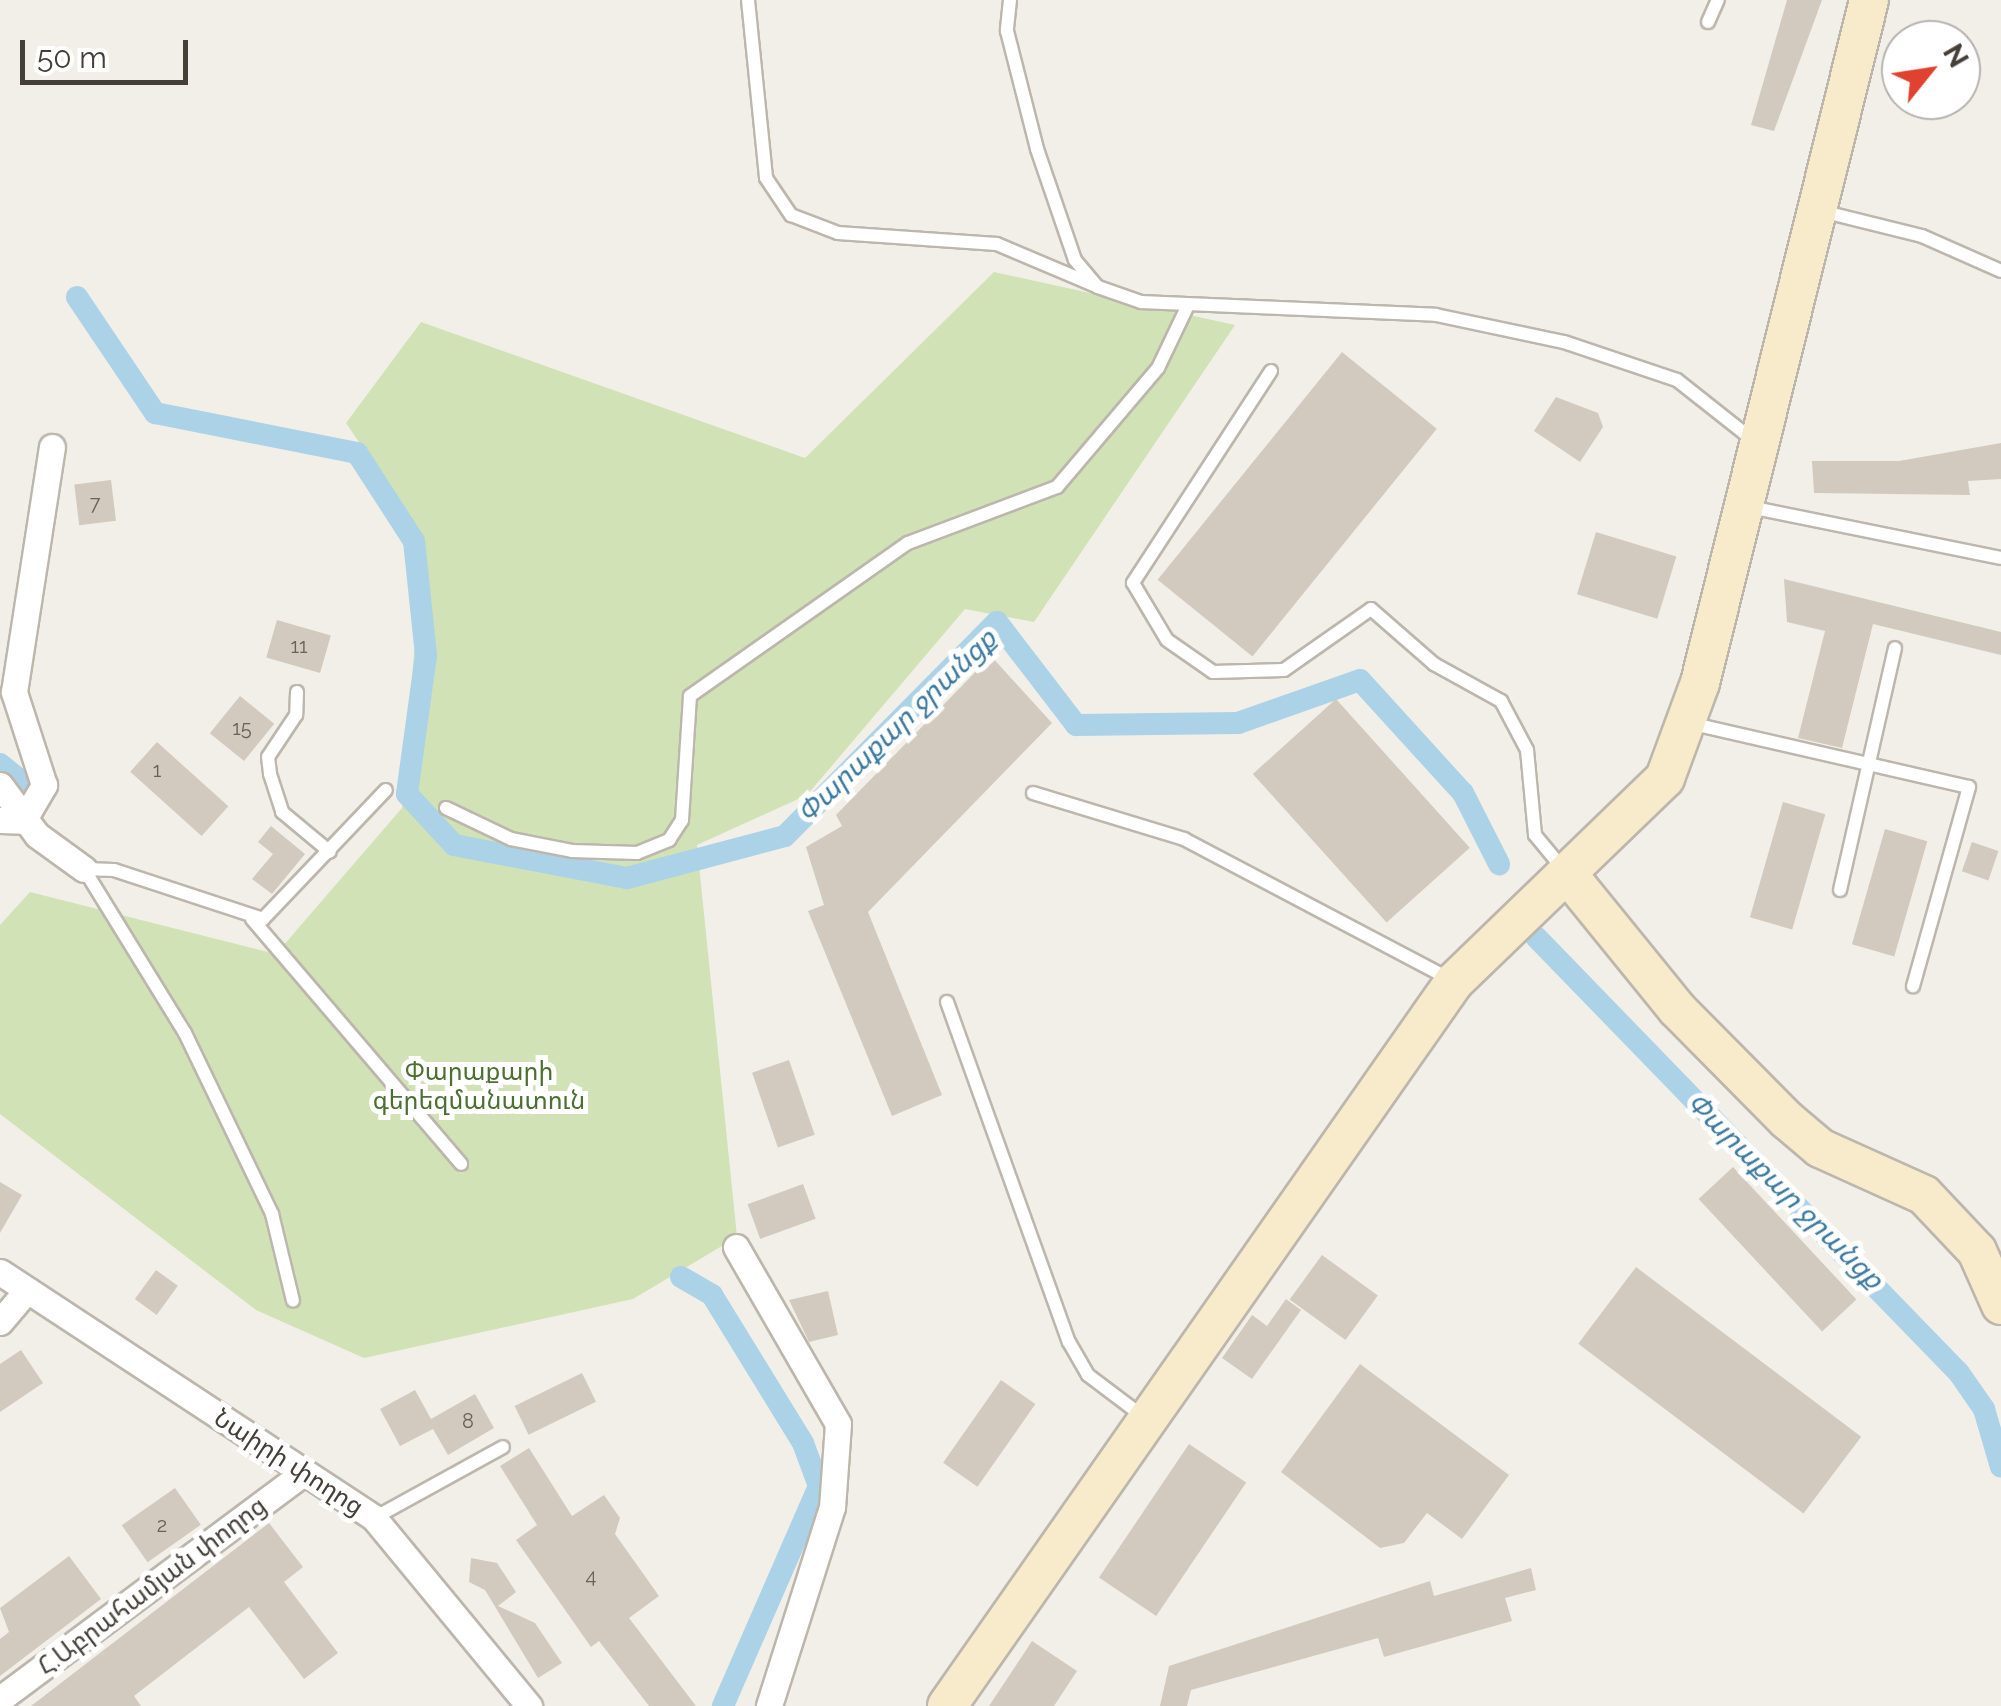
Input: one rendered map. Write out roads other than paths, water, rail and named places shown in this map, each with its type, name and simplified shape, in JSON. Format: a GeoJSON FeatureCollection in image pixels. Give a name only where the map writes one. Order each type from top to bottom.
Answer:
{"type":"FeatureCollection","features":[{"type":"Feature","properties":{"kind":"main road"},"geometry":{"type":"LineString","coordinates":[[947,1706],[1454,982],[1569,876],[1665,778],[1686,723],[1743,506],[1869,0]]}},
{"type":"Feature","properties":{"kind":"main road"},"geometry":{"type":"LineString","coordinates":[[1569,876],[1677,1009],[1787,1120],[1820,1148],[1924,1196],[1977,1251],[2001,1306]]}},
{"type":"Feature","properties":{"kind":"street"},"geometry":{"type":"LineString","coordinates":[[12,820],[44,785],[14,692],[52,447]]}},
{"type":"Feature","properties":{"kind":"street"},"geometry":{"type":"LineString","coordinates":[[0,785],[12,820],[84,869]]}},
{"type":"Feature","properties":{"kind":"street"},"geometry":{"type":"LineString","coordinates":[[736,1247],[838,1424],[832,1506],[769,1706]]}},
{"type":"Feature","properties":{"kind":"street","name":"Նաիրի փողոց"},"geometry":{"type":"LineString","coordinates":[[0,1272],[374,1518],[525,1704]]}},
{"type":"Feature","properties":{"kind":"street"},"geometry":{"type":"LineString","coordinates":[[0,1322],[27,1290]]}},
{"type":"Feature","properties":{"kind":"street","name":"Հ.Աբրահամյան փողոց"},"geometry":{"type":"LineString","coordinates":[[0,1699],[304,1472]]}},
{"type":"Feature","properties":{"kind":"lane"},"geometry":{"type":"LineString","coordinates":[[748,0],[766,178],[791,215],[838,234],[997,244],[1098,287],[1188,305],[1436,315],[1564,342],[1676,380],[1756,442]]}},
{"type":"Feature","properties":{"kind":"lane"},"geometry":{"type":"LineString","coordinates":[[1010,0],[1006,30],[1037,149],[1075,260],[1098,287]]}},
{"type":"Feature","properties":{"kind":"lane"},"geometry":{"type":"LineString","coordinates":[[1708,22],[1718,0]]}},
{"type":"Feature","properties":{"kind":"lane"},"geometry":{"type":"LineString","coordinates":[[1814,210],[1922,236],[2001,271]]}},
{"type":"Feature","properties":{"kind":"lane"},"geometry":{"type":"LineString","coordinates":[[446,808],[510,839],[572,851],[637,853],[669,840],[682,820],[690,696],[908,543],[1057,487],[1158,368],[1188,305]]}},
{"type":"Feature","properties":{"kind":"lane"},"geometry":{"type":"LineString","coordinates":[[1271,370],[1133,583],[1167,640],[1214,672],[1284,670],[1371,609],[1434,664],[1501,702],[1527,750],[1536,835],[1569,876]]}},
{"type":"Feature","properties":{"kind":"lane"},"geometry":{"type":"LineString","coordinates":[[1743,506],[2001,558]]}},
{"type":"Feature","properties":{"kind":"lane"},"geometry":{"type":"LineString","coordinates":[[1840,890],[1895,648]]}},
{"type":"Feature","properties":{"kind":"lane"},"geometry":{"type":"LineString","coordinates":[[297,692],[296,715],[268,757],[272,785],[290,822],[330,852]]}},
{"type":"Feature","properties":{"kind":"lane"},"geometry":{"type":"LineString","coordinates":[[1686,723],[1970,787],[1913,986]]}},
{"type":"Feature","properties":{"kind":"lane"},"geometry":{"type":"LineString","coordinates":[[252,919],[276,912],[386,790]]}},
{"type":"Feature","properties":{"kind":"lane"},"geometry":{"type":"LineString","coordinates":[[1033,793],[1184,839],[1454,982]]}},
{"type":"Feature","properties":{"kind":"lane"},"geometry":{"type":"LineString","coordinates":[[84,869],[114,870],[252,919],[461,1164]]}},
{"type":"Feature","properties":{"kind":"lane"},"geometry":{"type":"LineString","coordinates":[[84,869],[185,1033],[272,1214],[292,1301]]}},
{"type":"Feature","properties":{"kind":"lane"},"geometry":{"type":"LineString","coordinates":[[946,1002],[1069,1342],[1088,1374],[1147,1420]]}},
{"type":"Feature","properties":{"kind":"lane"},"geometry":{"type":"LineString","coordinates":[[374,1518],[503,1447]]}},
{"type":"Feature","properties":{"kind":"waterway","name":"Փարաքար ջրանցք"},"geometry":{"type":"LineString","coordinates":[[77,297],[155,413],[357,453],[414,541],[426,655],[407,794],[454,845],[627,878],[785,836],[997,622],[1076,725],[1238,723],[1360,680],[1463,793],[1499,864]]}},
{"type":"Feature","properties":{"kind":"waterway"},"geometry":{"type":"LineString","coordinates":[[0,764],[22,782]]}},
{"type":"Feature","properties":{"kind":"waterway","name":"Փարաքար ջրանցք"},"geometry":{"type":"LineString","coordinates":[[1536,937],[1959,1373],[1984,1409],[2001,1467]]}},
{"type":"Feature","properties":{"kind":"waterway"},"geometry":{"type":"LineString","coordinates":[[681,1277],[712,1295],[803,1443],[819,1486],[723,1706]]}},
{"type":"Feature","properties":{"kind":"park label","name":"Փարաքարի գերեզմանատուն"},"geometry":{"type":"Point","coordinates":[479,1086]}}]}
